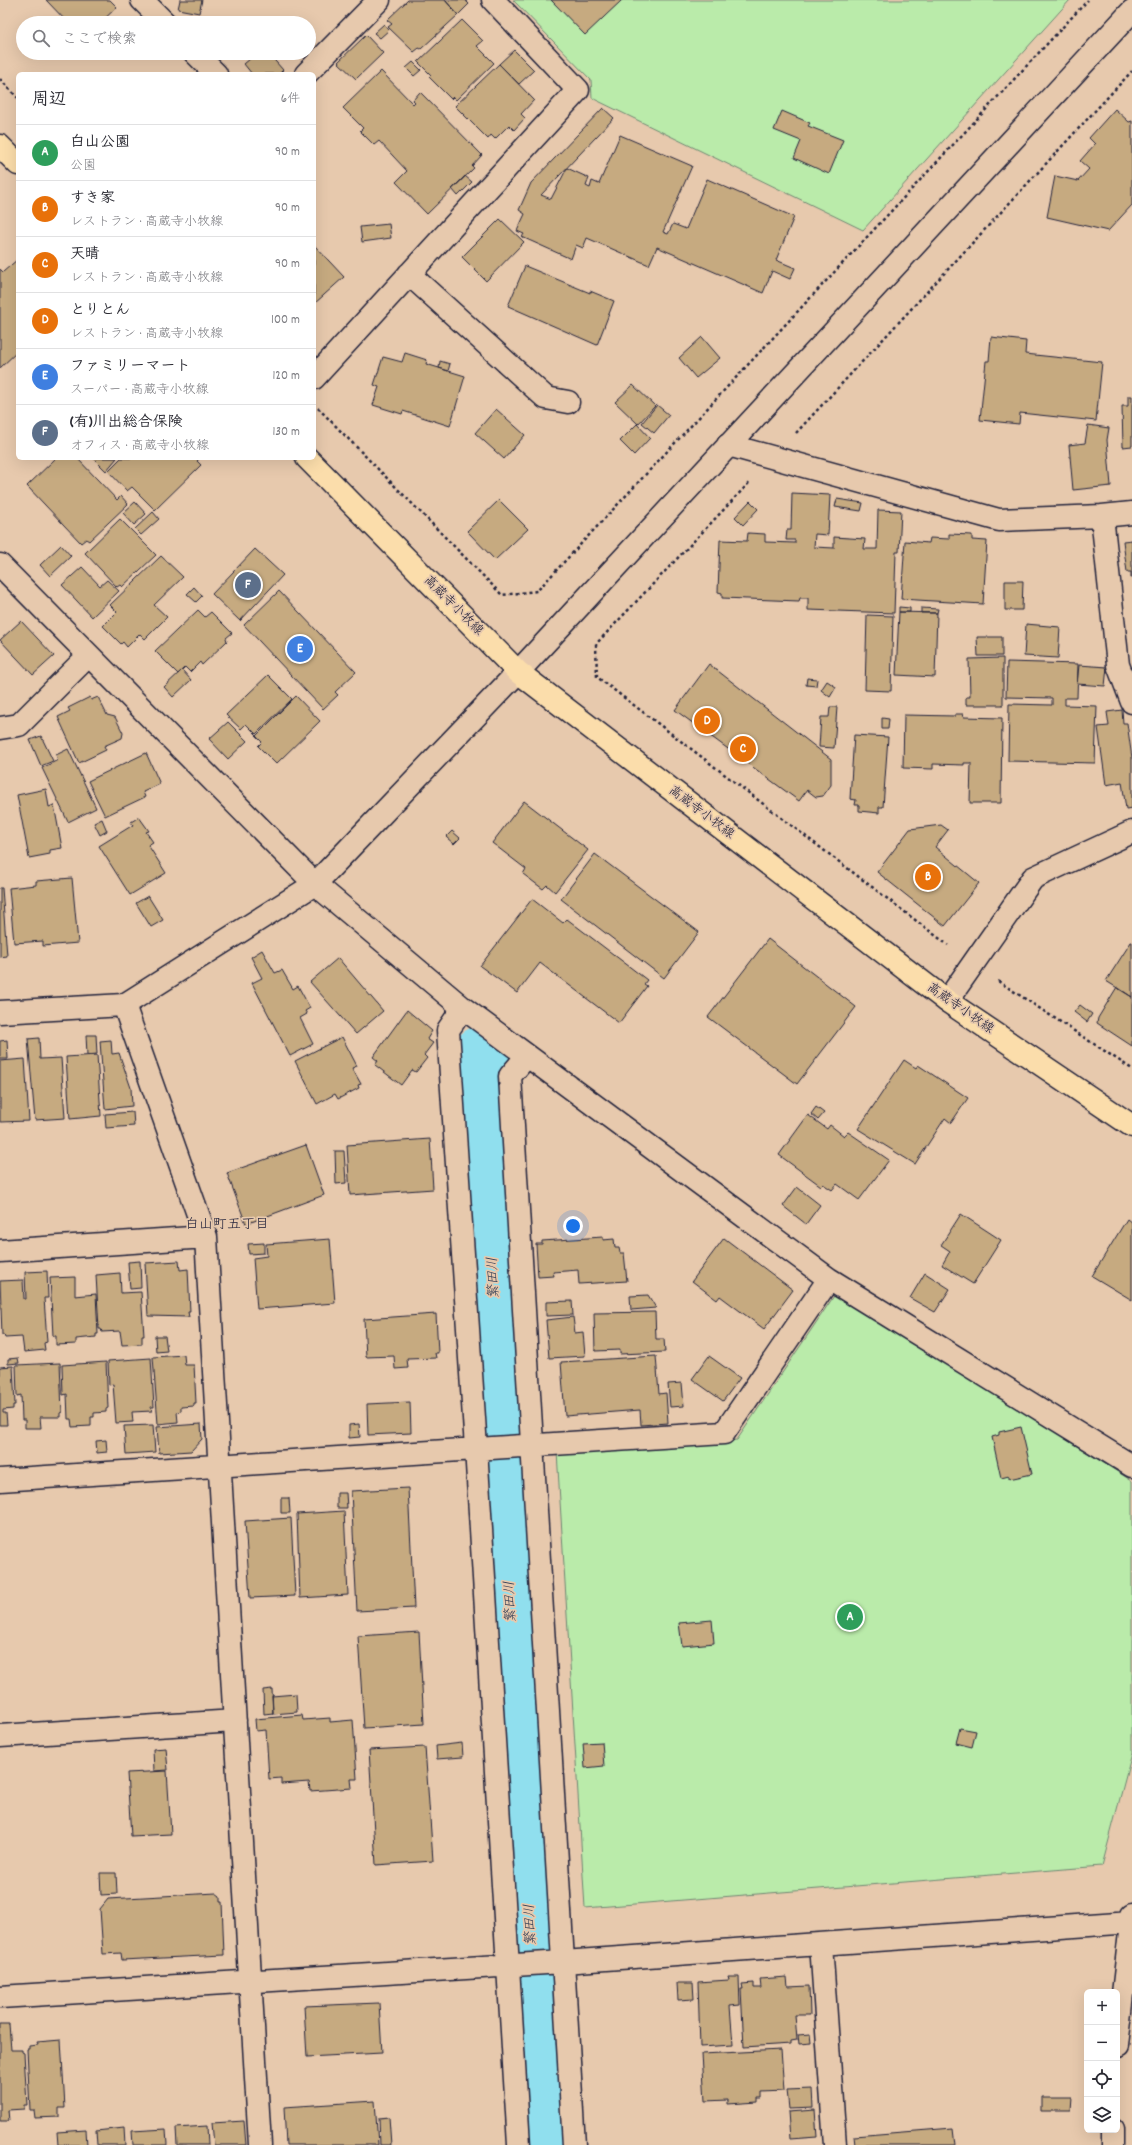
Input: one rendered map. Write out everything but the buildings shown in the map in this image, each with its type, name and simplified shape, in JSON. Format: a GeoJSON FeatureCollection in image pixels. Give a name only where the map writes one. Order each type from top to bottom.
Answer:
{"type":"FeatureCollection","features":[{"type":"Feature","properties":{"kind":"main road"},"geometry":{"type":"LineString","coordinates":[[0,146],[16,162]]}},
{"type":"Feature","properties":{"kind":"main road","name":"高蔵寺小牧線"},"geometry":{"type":"LineString","coordinates":[[309,460],[518,672],[947,1001],[1132,1126]]}},
{"type":"Feature","properties":{"kind":"street"},"geometry":{"type":"LineString","coordinates":[[142,0],[158,16]]}},
{"type":"Feature","properties":{"kind":"street"},"geometry":{"type":"LineString","coordinates":[[308,72],[379,0]]}},
{"type":"Feature","properties":{"kind":"street"},"geometry":{"type":"LineString","coordinates":[[316,376],[578,90],[493,0]]}},
{"type":"Feature","properties":{"kind":"street"},"geometry":{"type":"LineString","coordinates":[[0,1012],[124,1005],[315,884],[518,672],[1132,11]]}},
{"type":"Feature","properties":{"kind":"street"},"geometry":{"type":"LineString","coordinates":[[202,60],[214,72]]}},
{"type":"Feature","properties":{"kind":"street"},"geometry":{"type":"LineString","coordinates":[[410,274],[546,398],[568,402]]}},
{"type":"Feature","properties":{"kind":"street"},"geometry":{"type":"LineString","coordinates":[[728,445],[999,520],[1102,516],[1132,513]]}},
{"type":"Feature","properties":{"kind":"street"},"geometry":{"type":"LineString","coordinates":[[1102,516],[1118,665],[1132,702]]}},
{"type":"Feature","properties":{"kind":"street"},"geometry":{"type":"LineString","coordinates":[[0,565],[88,656],[315,884],[463,1008],[829,1279],[1132,1466]]}},
{"type":"Feature","properties":{"kind":"street"},"geometry":{"type":"LineString","coordinates":[[0,728],[19,725],[88,656]]}},
{"type":"Feature","properties":{"kind":"street"},"geometry":{"type":"LineString","coordinates":[[947,1001],[1033,878],[1132,832]]}},
{"type":"Feature","properties":{"kind":"street"},"geometry":{"type":"LineString","coordinates":[[124,1005],[206,1237],[260,2145]]}},
{"type":"Feature","properties":{"kind":"street"},"geometry":{"type":"LineString","coordinates":[[463,1008],[448,1030],[509,1966],[519,2145]]}},
{"type":"Feature","properties":{"kind":"street"},"geometry":{"type":"LineString","coordinates":[[527,1056],[510,1076],[574,2145]]}},
{"type":"Feature","properties":{"kind":"street"},"geometry":{"type":"LineString","coordinates":[[0,1251],[206,1237]]}},
{"type":"Feature","properties":{"kind":"street"},"geometry":{"type":"LineString","coordinates":[[0,1480],[724,1433],[829,1279]]}},
{"type":"Feature","properties":{"kind":"street"},"geometry":{"type":"LineString","coordinates":[[0,1736],[236,1722]]}},
{"type":"Feature","properties":{"kind":"street"},"geometry":{"type":"LineString","coordinates":[[0,1996],[509,1966],[821,1944],[1132,1919],[1119,2025]]}},
{"type":"Feature","properties":{"kind":"street"},"geometry":{"type":"LineString","coordinates":[[821,1944],[835,2145]]}},
{"type":"Feature","properties":{"kind":"street"},"geometry":{"type":"LineString","coordinates":[[1113,2133],[1113,2145]]}},
{"type":"Feature","properties":{"kind":"path"},"geometry":{"type":"LineString","coordinates":[[316,405],[502,595],[537,590],[1088,0]]}},
{"type":"Feature","properties":{"kind":"path"},"geometry":{"type":"LineString","coordinates":[[1132,71],[773,458],[596,644],[597,677],[973,963],[1132,1069]]}},
{"type":"Feature","properties":{"kind":"path"},"geometry":{"type":"LineString","coordinates":[[0,79],[16,96]]}},
{"type":"Feature","properties":{"kind":"green space"},"geometry":{"type":"Polygon","coordinates":[[[513,0],[1070,0],[863,230],[592,98],[591,80],[513,0]]]}},
{"type":"Feature","properties":{"kind":"green space"},"geometry":{"type":"Polygon","coordinates":[[[836,1293],[1132,1481],[1132,1753],[1102,1866],[585,1908],[557,1452],[737,1440],[836,1293]]]}},
{"type":"Feature","properties":{"kind":"waterway","name":"繁田川"},"geometry":{"type":"LineString","coordinates":[[483,1058],[503,1468],[544,2145]]}},
{"type":"Feature","properties":{"kind":"place","name":"(有)川出総合保険"},"geometry":{"type":"Point","coordinates":[248,585]}},
{"type":"Feature","properties":{"kind":"place","name":"ファミリーマート"},"geometry":{"type":"Point","coordinates":[300,649]}},
{"type":"Feature","properties":{"kind":"place","name":"とりとん"},"geometry":{"type":"Point","coordinates":[707,721]}},
{"type":"Feature","properties":{"kind":"place","name":"天晴"},"geometry":{"type":"Point","coordinates":[743,749]}},
{"type":"Feature","properties":{"kind":"place","name":"すき家"},"geometry":{"type":"Point","coordinates":[928,877]}},
{"type":"Feature","properties":{"kind":"place","name":"白山公園"},"geometry":{"type":"Point","coordinates":[850,1617]}},
{"type":"Feature","properties":{"kind":"district","name":"白山町五丁目"},"geometry":{"type":"Point","coordinates":[227,1225]}}]}
